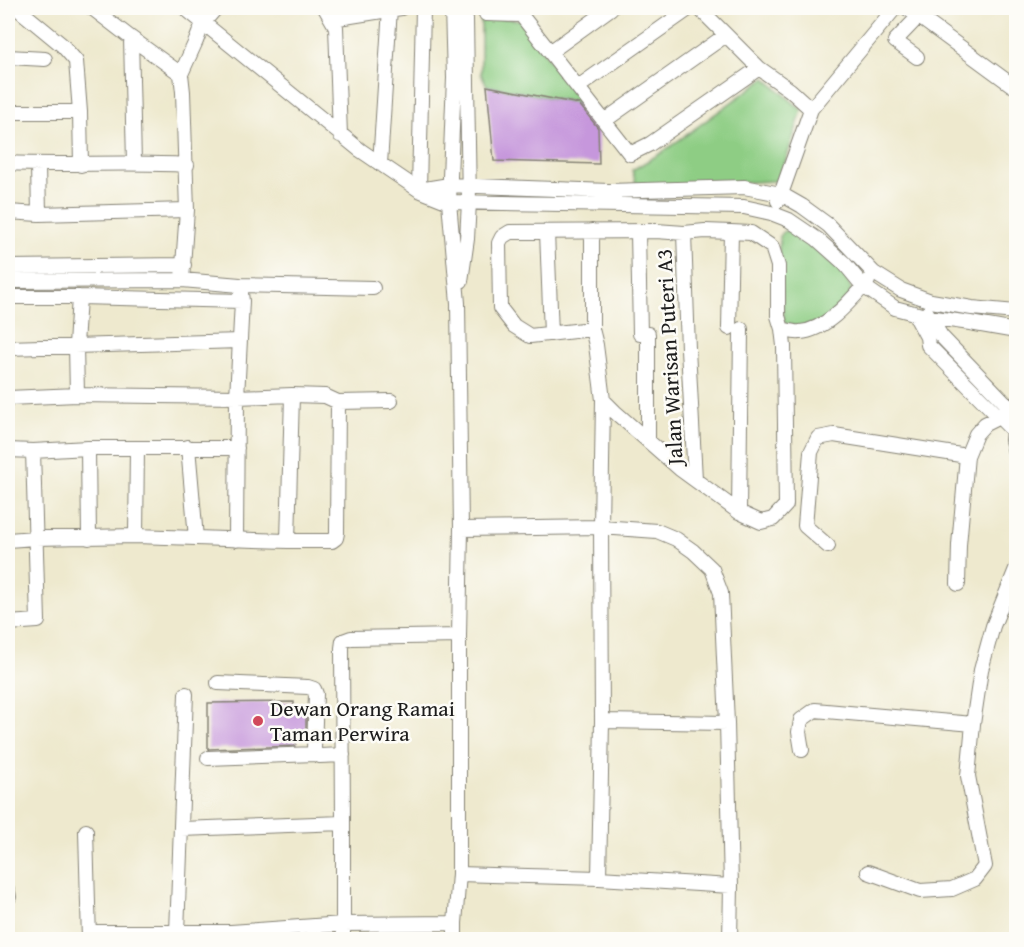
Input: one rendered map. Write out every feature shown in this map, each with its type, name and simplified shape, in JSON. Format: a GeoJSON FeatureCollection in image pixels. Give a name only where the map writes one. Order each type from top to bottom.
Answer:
{"type":"FeatureCollection","features":[{"type":"Feature","properties":{"kind":"street"},"geometry":{"type":"LineString","coordinates":[[17,8],[62,45],[76,61],[81,165]]}},
{"type":"Feature","properties":{"kind":"street"},"geometry":{"type":"LineString","coordinates":[[92,8],[181,74]]}},
{"type":"Feature","properties":{"kind":"street"},"geometry":{"type":"LineString","coordinates":[[185,8],[340,135],[419,190],[449,202],[744,207],[789,220],[817,238],[844,263],[863,286],[895,308],[928,345],[1015,432],[1011,440],[1017,457]]}},
{"type":"Feature","properties":{"kind":"street"},"geometry":{"type":"LineString","coordinates":[[183,280],[188,210],[181,74],[203,23],[216,8]]}},
{"type":"Feature","properties":{"kind":"street"},"geometry":{"type":"LineString","coordinates":[[340,135],[336,27],[329,13],[394,8],[380,164]]}},
{"type":"Feature","properties":{"kind":"street"},"geometry":{"type":"LineString","coordinates":[[419,190],[423,8]]}},
{"type":"Feature","properties":{"kind":"street"},"geometry":{"type":"LineString","coordinates":[[452,8],[454,78],[449,202],[458,303],[460,529],[459,874],[455,939]]}},
{"type":"Feature","properties":{"kind":"street"},"geometry":{"type":"LineString","coordinates":[[458,303],[467,238],[469,202],[464,8]]}},
{"type":"Feature","properties":{"kind":"street"},"geometry":{"type":"LineString","coordinates":[[486,8],[486,14],[526,11],[550,52],[630,154],[650,144],[759,68]]}},
{"type":"Feature","properties":{"kind":"street"},"geometry":{"type":"LineString","coordinates":[[550,52],[612,8]]}},
{"type":"Feature","properties":{"kind":"street"},"geometry":{"type":"LineString","coordinates":[[578,87],[690,8]]}},
{"type":"Feature","properties":{"kind":"street"},"geometry":{"type":"LineString","coordinates":[[699,8],[759,68],[790,90],[811,109]]}},
{"type":"Feature","properties":{"kind":"street"},"geometry":{"type":"LineString","coordinates":[[771,213],[781,194],[811,109],[895,8]]}},
{"type":"Feature","properties":{"kind":"street"},"geometry":{"type":"LineString","coordinates":[[908,8],[1012,86]]}},
{"type":"Feature","properties":{"kind":"street"},"geometry":{"type":"LineString","coordinates":[[916,57],[896,41],[919,16]]}},
{"type":"Feature","properties":{"kind":"street"},"geometry":{"type":"LineString","coordinates":[[604,121],[726,35]]}},
{"type":"Feature","properties":{"kind":"street"},"geometry":{"type":"LineString","coordinates":[[131,38],[134,163]]}},
{"type":"Feature","properties":{"kind":"street"},"geometry":{"type":"LineString","coordinates":[[8,57],[45,59]]}},
{"type":"Feature","properties":{"kind":"street"},"geometry":{"type":"LineString","coordinates":[[8,112],[80,112]]}},
{"type":"Feature","properties":{"kind":"street"},"geometry":{"type":"LineString","coordinates":[[8,163],[81,165],[150,162],[187,165]]}},
{"type":"Feature","properties":{"kind":"street"},"geometry":{"type":"LineString","coordinates":[[38,165],[39,214]]}},
{"type":"Feature","properties":{"kind":"street"},"geometry":{"type":"LineString","coordinates":[[419,190],[449,185],[609,191],[744,187],[781,194],[828,225],[874,273],[901,290],[931,301],[1017,312]]}},
{"type":"Feature","properties":{"kind":"street"},"geometry":{"type":"LineString","coordinates":[[8,212],[39,214],[188,210]]}},
{"type":"Feature","properties":{"kind":"street"},"geometry":{"type":"LineString","coordinates":[[592,231],[592,330],[603,400],[599,879]]}},
{"type":"Feature","properties":{"kind":"street"},"geometry":{"type":"LineString","coordinates":[[592,330],[530,336],[514,326],[500,308],[499,243],[502,237],[510,232],[656,231],[684,233],[705,231],[751,233],[772,247],[777,266],[778,316],[784,346],[786,505],[773,519],[761,522],[740,512],[680,469],[603,400]]}},
{"type":"Feature","properties":{"kind":"street"},"geometry":{"type":"LineString","coordinates":[[548,232],[551,334]]}},
{"type":"Feature","properties":{"kind":"street"},"geometry":{"type":"LineString","coordinates":[[638,232],[648,441]]}},
{"type":"Feature","properties":{"kind":"street"},"geometry":{"type":"LineString","coordinates":[[731,232],[740,512]]}},
{"type":"Feature","properties":{"kind":"street","name":"Jalan Warisan Puteri A3"},"geometry":{"type":"LineString","coordinates":[[684,233],[695,479]]}},
{"type":"Feature","properties":{"kind":"street"},"geometry":{"type":"LineString","coordinates":[[8,267],[184,265]]}},
{"type":"Feature","properties":{"kind":"street"},"geometry":{"type":"LineString","coordinates":[[782,329],[799,332],[820,327],[842,308],[874,273]]}},
{"type":"Feature","properties":{"kind":"street"},"geometry":{"type":"LineString","coordinates":[[8,281],[183,280],[240,285],[373,288]]}},
{"type":"Feature","properties":{"kind":"street"},"geometry":{"type":"LineString","coordinates":[[236,540],[237,396],[242,301],[240,285]]}},
{"type":"Feature","properties":{"kind":"street"},"geometry":{"type":"LineString","coordinates":[[8,297],[242,301]]}},
{"type":"Feature","properties":{"kind":"street"},"geometry":{"type":"LineString","coordinates":[[77,395],[76,345],[79,297]]}},
{"type":"Feature","properties":{"kind":"street"},"geometry":{"type":"LineString","coordinates":[[920,297],[928,317],[945,341],[1012,410],[985,424],[976,434],[967,456],[958,584]]}},
{"type":"Feature","properties":{"kind":"street"},"geometry":{"type":"LineString","coordinates":[[895,308],[928,317],[1017,332]]}},
{"type":"Feature","properties":{"kind":"street"},"geometry":{"type":"LineString","coordinates":[[914,313],[927,337],[928,345]]}},
{"type":"Feature","properties":{"kind":"street"},"geometry":{"type":"LineString","coordinates":[[945,341],[951,327],[959,321]]}},
{"type":"Feature","properties":{"kind":"street"},"geometry":{"type":"LineString","coordinates":[[8,348],[240,341]]}},
{"type":"Feature","properties":{"kind":"street"},"geometry":{"type":"LineString","coordinates":[[8,398],[77,395],[292,395],[325,396],[338,402],[392,401]]}},
{"type":"Feature","properties":{"kind":"street"},"geometry":{"type":"LineString","coordinates":[[288,542],[292,395]]}},
{"type":"Feature","properties":{"kind":"street"},"geometry":{"type":"LineString","coordinates":[[8,540],[136,536],[288,542],[332,541],[336,538],[338,525],[338,402]]}},
{"type":"Feature","properties":{"kind":"street"},"geometry":{"type":"LineString","coordinates":[[828,546],[804,526],[811,452],[818,438],[834,435],[967,456]]}},
{"type":"Feature","properties":{"kind":"street"},"geometry":{"type":"LineString","coordinates":[[188,447],[196,538]]}},
{"type":"Feature","properties":{"kind":"street"},"geometry":{"type":"LineString","coordinates":[[88,448],[89,538]]}},
{"type":"Feature","properties":{"kind":"street"},"geometry":{"type":"LineString","coordinates":[[136,536],[137,448]]}},
{"type":"Feature","properties":{"kind":"street"},"geometry":{"type":"LineString","coordinates":[[8,450],[237,448]]}},
{"type":"Feature","properties":{"kind":"street"},"geometry":{"type":"LineString","coordinates":[[8,623],[38,621],[33,451]]}},
{"type":"Feature","properties":{"kind":"street"},"geometry":{"type":"LineString","coordinates":[[460,529],[601,528],[657,531],[676,539],[712,569],[721,593],[727,723],[730,939]]}},
{"type":"Feature","properties":{"kind":"street"},"geometry":{"type":"LineString","coordinates":[[868,872],[920,891],[952,889],[975,879],[985,866],[968,776],[973,724],[981,670],[993,626],[1017,569]]}},
{"type":"Feature","properties":{"kind":"street"},"geometry":{"type":"LineString","coordinates":[[343,939],[343,641],[351,638],[459,636]]}},
{"type":"Feature","properties":{"kind":"street"},"geometry":{"type":"LineString","coordinates":[[218,683],[314,689],[316,694],[315,754]]}},
{"type":"Feature","properties":{"kind":"street"},"geometry":{"type":"LineString","coordinates":[[177,932],[186,694]]}},
{"type":"Feature","properties":{"kind":"street"},"geometry":{"type":"LineString","coordinates":[[802,750],[799,732],[801,720],[815,710],[973,724]]}},
{"type":"Feature","properties":{"kind":"street"},"geometry":{"type":"LineString","coordinates":[[602,721],[727,723]]}},
{"type":"Feature","properties":{"kind":"street"},"geometry":{"type":"LineString","coordinates":[[208,758],[343,755]]}},
{"type":"Feature","properties":{"kind":"street"},"geometry":{"type":"LineString","coordinates":[[181,829],[343,824]]}},
{"type":"Feature","properties":{"kind":"street"},"geometry":{"type":"LineString","coordinates":[[86,831],[89,936],[177,932],[232,936],[343,924],[455,923]]}},
{"type":"Feature","properties":{"kind":"street"},"geometry":{"type":"LineString","coordinates":[[459,874],[731,886]]}},
{"type":"Feature","properties":{"kind":"green space"},"geometry":{"type":"Polygon","coordinates":[[[481,16],[520,20],[582,104],[487,86],[481,74],[481,16]]]}},
{"type":"Feature","properties":{"kind":"green space"},"geometry":{"type":"Polygon","coordinates":[[[765,78],[802,110],[785,163],[776,181],[637,187],[632,170],[661,153],[765,78]]]}},
{"type":"Feature","properties":{"kind":"green space"},"geometry":{"type":"Polygon","coordinates":[[[784,231],[790,231],[803,237],[843,273],[851,288],[850,298],[823,322],[801,328],[784,323],[779,247],[780,236],[784,231]]]}},
{"type":"Feature","properties":{"kind":"building"},"geometry":{"type":"Polygon","coordinates":[[[487,86],[579,104],[598,128],[599,164],[494,161],[487,86]]]}},
{"type":"Feature","properties":{"kind":"building","name":"Dewan Orang Ramai Taman Perwira"},"geometry":{"type":"Polygon","coordinates":[[[294,702],[294,712],[306,712],[306,732],[300,734],[295,746],[208,749],[208,703],[294,702]]]}},
{"type":"Feature","properties":{"kind":"place","name":"Dewan Orang Ramai Taman Perwira"},"geometry":{"type":"Point","coordinates":[258,721]}}]}
